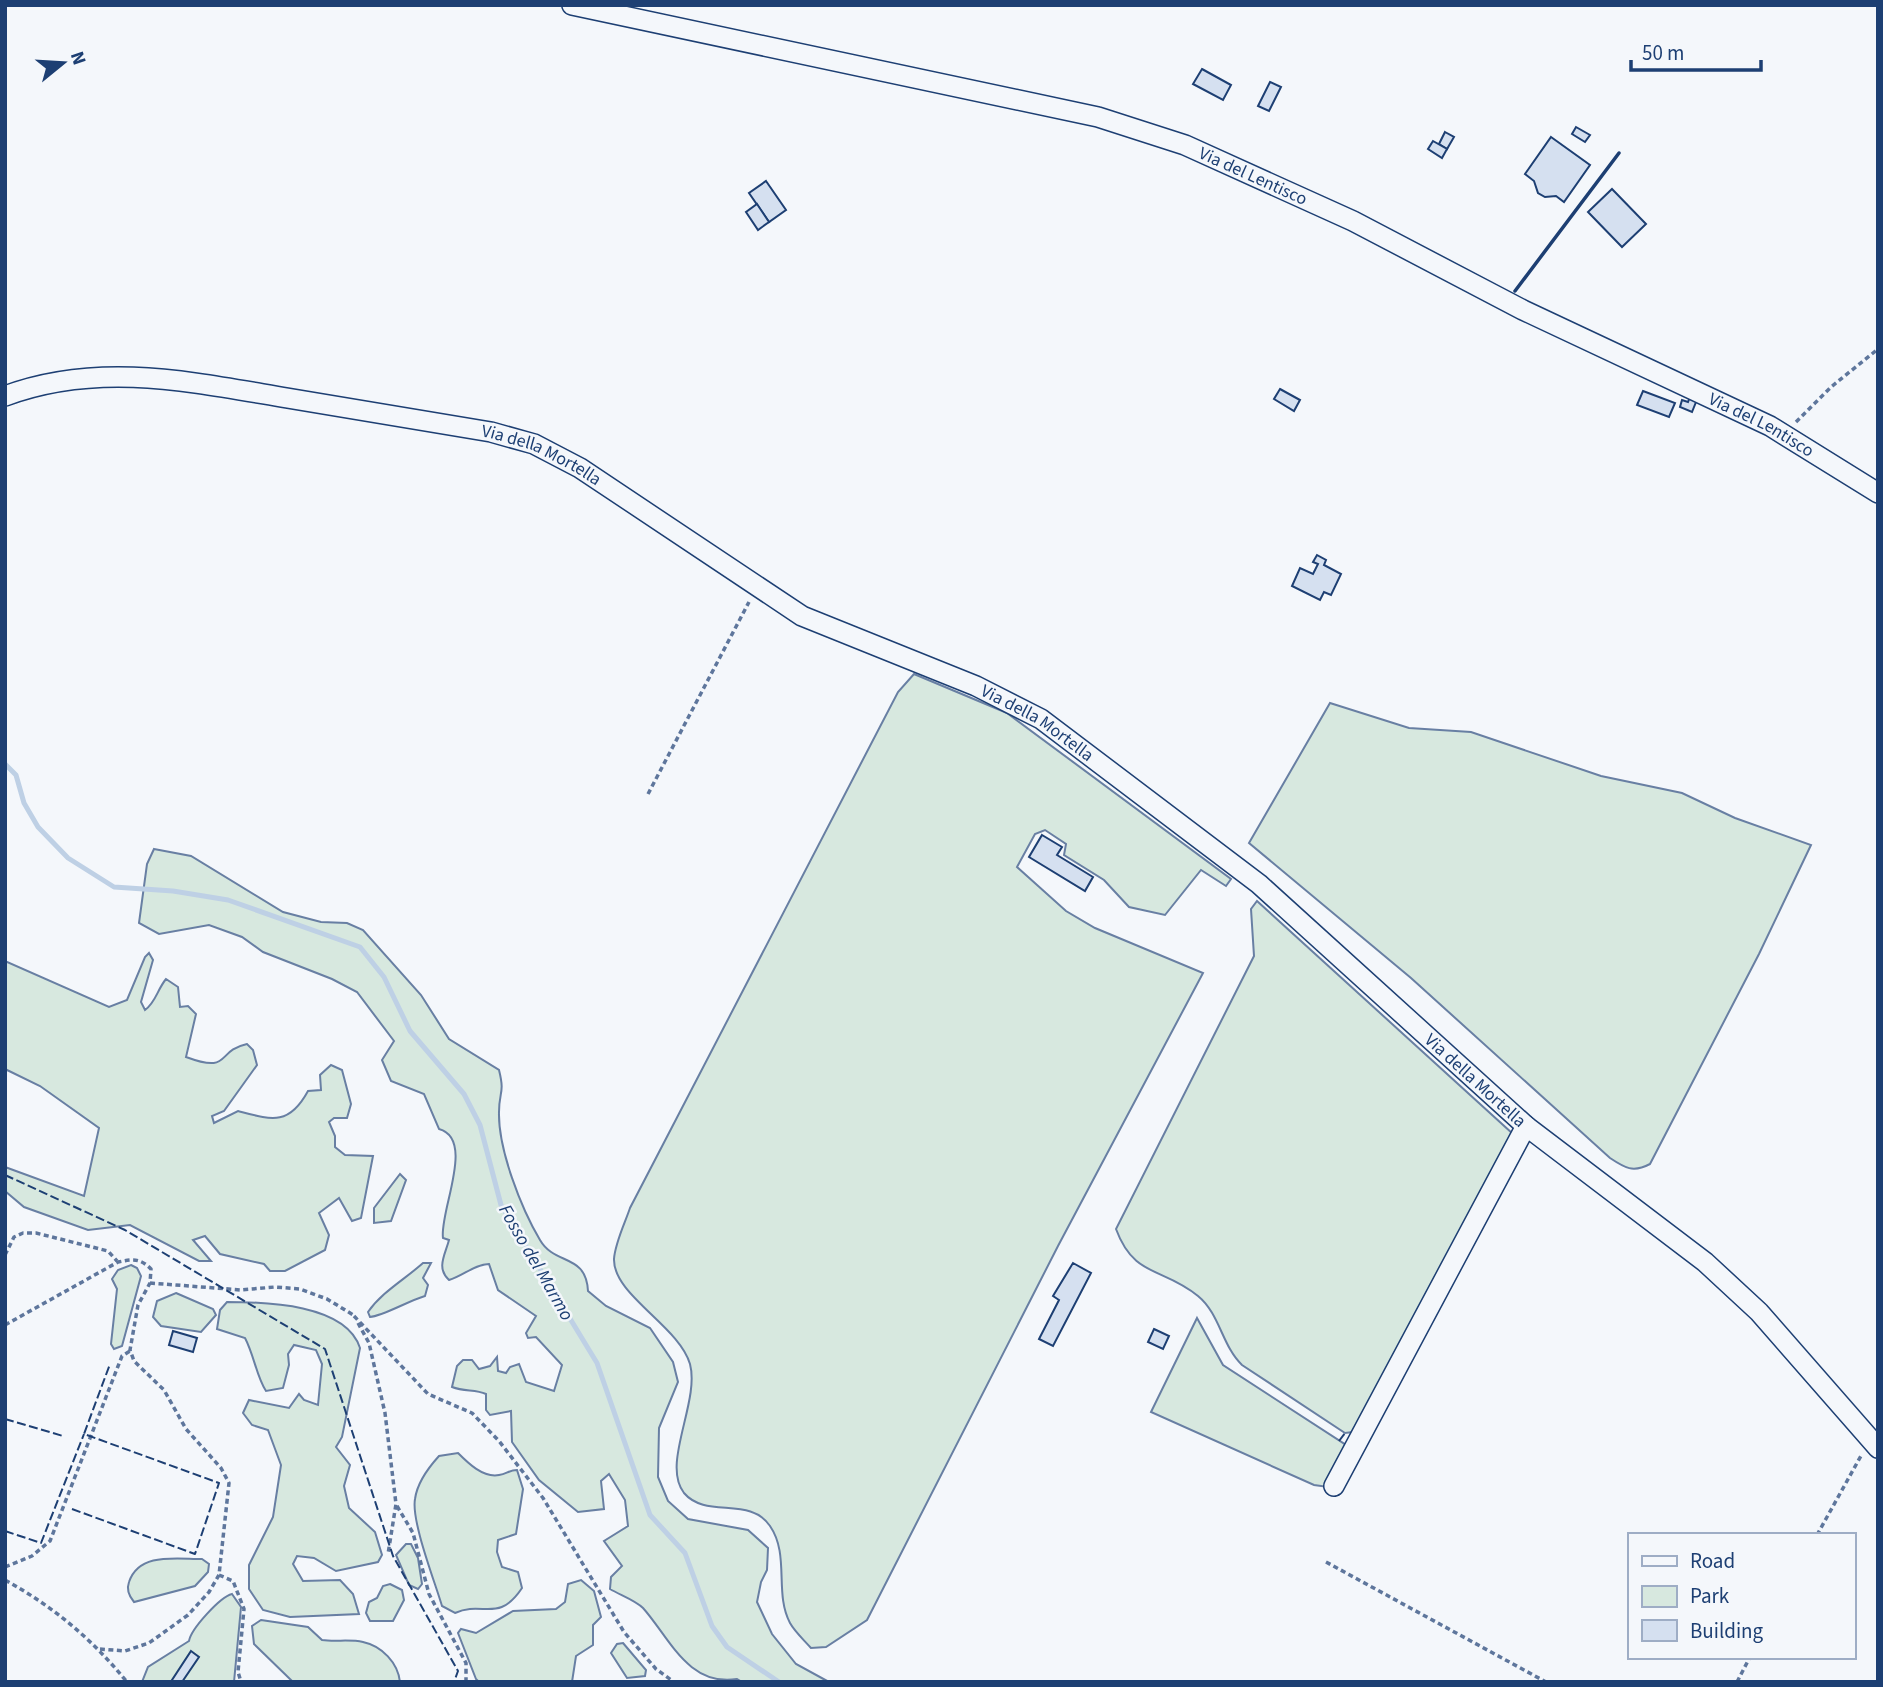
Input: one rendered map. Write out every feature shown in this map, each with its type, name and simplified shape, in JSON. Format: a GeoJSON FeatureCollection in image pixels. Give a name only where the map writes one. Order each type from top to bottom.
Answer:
{"type":"FeatureCollection","features":[{"type":"Feature","properties":{"kind":"street","name":"Via del Lentisco"},"geometry":{"type":"LineString","coordinates":[[572,5],[1098,117],[1149,131],[1345,217],[1523,310],[1785,434],[1878,493]]}},
{"type":"Feature","properties":{"kind":"street","name":"Via della Mortella"},"geometry":{"type":"LineString","coordinates":[[5,396],[37,384],[68,378],[99,375],[171,379],[491,432],[534,444],[580,468],[756,588],[802,616],[976,686],[1041,719],[1259,884],[1526,1126],[1705,1262],[1759,1312],[1873,1444]]}},
{"type":"Feature","properties":{"kind":"street"},"geometry":{"type":"LineString","coordinates":[[1334,1486],[1526,1126]]}},
{"type":"Feature","properties":{"kind":"path"},"geometry":{"type":"LineString","coordinates":[[1785,434],[1831,387],[1878,349]]}},
{"type":"Feature","properties":{"kind":"path"},"geometry":{"type":"LineString","coordinates":[[648,794],[756,588]]}},
{"type":"Feature","properties":{"kind":"path"},"geometry":{"type":"LineString","coordinates":[[5,1255],[15,1237],[23,1233],[36,1233],[108,1251],[118,1262]]}},
{"type":"Feature","properties":{"kind":"path"},"geometry":{"type":"LineString","coordinates":[[5,1325],[118,1262],[135,1259],[144,1262],[151,1269],[150,1283],[138,1305],[131,1350],[134,1362],[164,1390],[186,1429],[221,1468],[229,1483],[219,1575],[209,1592],[188,1615],[149,1643],[125,1651],[100,1649]]}},
{"type":"Feature","properties":{"kind":"path"},"geometry":{"type":"LineString","coordinates":[[150,1283],[240,1290],[275,1287],[300,1289],[327,1299],[354,1316],[428,1394],[472,1413],[499,1441],[543,1498],[624,1632],[656,1669],[674,1682]]}},
{"type":"Feature","properties":{"kind":"path"},"geometry":{"type":"LineString","coordinates":[[354,1316],[369,1343],[385,1413],[397,1504],[388,1554]]}},
{"type":"Feature","properties":{"kind":"path"},"geometry":{"type":"LineString","coordinates":[[5,1567],[32,1556],[50,1541],[122,1356],[131,1350]]}},
{"type":"Feature","properties":{"kind":"path"},"geometry":{"type":"LineString","coordinates":[[1818,1533],[1873,1444]]}},
{"type":"Feature","properties":{"kind":"path"},"geometry":{"type":"LineString","coordinates":[[397,1504],[413,1533],[429,1594],[466,1663],[466,1682]]}},
{"type":"Feature","properties":{"kind":"path"},"geometry":{"type":"LineString","coordinates":[[1326,1562],[1546,1682]]}},
{"type":"Feature","properties":{"kind":"path"},"geometry":{"type":"LineString","coordinates":[[219,1575],[233,1581],[244,1609],[238,1672],[241,1682]]}},
{"type":"Feature","properties":{"kind":"path"},"geometry":{"type":"LineString","coordinates":[[5,1580],[45,1602],[100,1649],[127,1682]]}},
{"type":"Feature","properties":{"kind":"path"},"geometry":{"type":"LineString","coordinates":[[1737,1682],[1749,1659]]}},
{"type":"Feature","properties":{"kind":"green space"},"geometry":{"type":"Polygon","coordinates":[[[914,674],[1007,713],[1231,879],[1226,886],[1201,870],[1165,915],[1129,907],[1104,880],[1064,855],[1066,844],[1045,830],[1035,834],[1017,867],[1066,911],[1095,928],[1203,973],[1058,1246],[867,1620],[826,1647],[811,1648],[792,1626],[785,1611],[779,1549],[770,1526],[751,1512],[704,1505],[693,1501],[684,1493],[678,1481],[677,1466],[678,1449],[690,1396],[690,1364],[684,1350],[624,1285],[614,1259],[630,1208],[898,692],[914,674]]]}},
{"type":"Feature","properties":{"kind":"green space"},"geometry":{"type":"Polygon","coordinates":[[[1330,703],[1409,728],[1471,732],[1601,776],[1682,793],[1735,818],[1811,845],[1759,954],[1650,1164],[1629,1168],[1610,1158],[1411,978],[1249,843],[1330,703]]]}},
{"type":"Feature","properties":{"kind":"green space"},"geometry":{"type":"Polygon","coordinates":[[[154,849],[191,856],[283,912],[321,922],[347,923],[363,930],[421,995],[449,1039],[499,1070],[502,1084],[499,1112],[502,1143],[518,1195],[540,1240],[554,1254],[582,1271],[588,1291],[606,1306],[650,1328],[673,1362],[678,1382],[659,1428],[658,1477],[668,1501],[688,1519],[748,1530],[768,1548],[767,1570],[761,1582],[757,1602],[772,1634],[796,1664],[829,1682],[742,1682],[705,1675],[681,1657],[643,1608],[610,1589],[611,1577],[622,1566],[604,1541],[628,1526],[625,1500],[609,1474],[601,1481],[604,1509],[578,1512],[539,1480],[512,1442],[511,1411],[490,1415],[486,1410],[486,1394],[452,1387],[457,1366],[463,1360],[472,1360],[479,1369],[490,1366],[497,1357],[498,1371],[506,1373],[510,1367],[519,1364],[526,1382],[554,1391],[562,1365],[536,1337],[528,1338],[526,1333],[536,1316],[498,1290],[489,1264],[449,1280],[445,1275],[442,1266],[449,1240],[443,1238],[443,1226],[453,1178],[455,1147],[450,1135],[439,1129],[424,1094],[391,1081],[382,1060],[394,1041],[357,992],[332,979],[263,952],[242,937],[209,925],[159,934],[139,923],[147,864],[154,849]]]}},
{"type":"Feature","properties":{"kind":"green space"},"geometry":{"type":"Polygon","coordinates":[[[1257,901],[1513,1134],[1353,1432],[1345,1433],[1242,1365],[1230,1349],[1205,1303],[1185,1287],[1151,1270],[1131,1256],[1116,1229],[1254,956],[1251,909],[1257,901]]]}},
{"type":"Feature","properties":{"kind":"green space"},"geometry":{"type":"Polygon","coordinates":[[[149,953],[153,960],[141,1002],[145,1010],[166,979],[178,987],[180,1007],[188,1006],[196,1014],[186,1057],[210,1063],[222,1060],[237,1047],[247,1044],[253,1050],[257,1065],[224,1111],[212,1116],[214,1123],[238,1111],[279,1118],[294,1110],[308,1091],[321,1090],[320,1075],[331,1065],[342,1070],[351,1104],[347,1118],[334,1118],[329,1122],[335,1136],[335,1147],[345,1155],[373,1156],[361,1218],[352,1221],[339,1198],[319,1213],[329,1235],[325,1250],[285,1271],[270,1271],[264,1264],[220,1254],[205,1236],[193,1240],[211,1261],[199,1261],[130,1225],[88,1230],[24,1207],[5,1191],[5,1167],[84,1196],[99,1128],[40,1086],[5,1069],[5,961],[109,1007],[127,1000],[149,953]]]}},
{"type":"Feature","properties":{"kind":"green space"},"geometry":{"type":"Polygon","coordinates":[[[400,1174],[406,1180],[391,1221],[374,1223],[374,1208],[400,1174]]]}},
{"type":"Feature","properties":{"kind":"green space"},"geometry":{"type":"Polygon","coordinates":[[[423,1263],[431,1263],[423,1278],[428,1285],[425,1296],[370,1317],[368,1312],[380,1298],[423,1263]]]}},
{"type":"Feature","properties":{"kind":"green space"},"geometry":{"type":"Polygon","coordinates":[[[131,1265],[137,1268],[141,1276],[122,1346],[114,1349],[111,1344],[117,1289],[112,1279],[118,1270],[131,1265]]]}},
{"type":"Feature","properties":{"kind":"green space"},"geometry":{"type":"Polygon","coordinates":[[[176,1293],[213,1309],[216,1315],[201,1332],[161,1326],[153,1317],[157,1301],[176,1293]]]}},
{"type":"Feature","properties":{"kind":"green space"},"geometry":{"type":"Polygon","coordinates":[[[227,1302],[283,1305],[322,1314],[339,1322],[352,1333],[360,1348],[342,1437],[336,1447],[350,1465],[344,1486],[349,1508],[375,1532],[382,1555],[378,1562],[336,1571],[314,1558],[297,1556],[293,1564],[303,1581],[340,1580],[353,1594],[359,1614],[290,1617],[263,1610],[249,1589],[249,1565],[273,1517],[281,1465],[268,1430],[252,1425],[243,1413],[249,1400],[289,1408],[299,1394],[304,1400],[318,1405],[322,1364],[316,1350],[294,1345],[288,1354],[289,1365],[283,1388],[266,1391],[245,1338],[217,1329],[220,1310],[227,1302]]]}},
{"type":"Feature","properties":{"kind":"green space"},"geometry":{"type":"Polygon","coordinates":[[[1197,1318],[1223,1365],[1346,1445],[1328,1487],[1314,1485],[1151,1412],[1197,1318]]]}},
{"type":"Feature","properties":{"kind":"green space"},"geometry":{"type":"Polygon","coordinates":[[[458,1453],[476,1469],[487,1474],[499,1475],[517,1470],[523,1489],[516,1534],[498,1540],[497,1552],[502,1567],[518,1572],[522,1588],[513,1599],[498,1608],[455,1613],[442,1606],[420,1536],[415,1499],[421,1482],[439,1456],[458,1453]]]}},
{"type":"Feature","properties":{"kind":"green space"},"geometry":{"type":"Polygon","coordinates":[[[406,1544],[411,1544],[418,1558],[422,1584],[418,1589],[409,1585],[396,1555],[406,1544]]]}},
{"type":"Feature","properties":{"kind":"green space"},"geometry":{"type":"Polygon","coordinates":[[[160,1559],[202,1559],[209,1564],[208,1572],[195,1586],[134,1602],[129,1595],[129,1582],[141,1566],[160,1559]]]}},
{"type":"Feature","properties":{"kind":"green space"},"geometry":{"type":"Polygon","coordinates":[[[581,1580],[594,1591],[601,1617],[593,1625],[593,1645],[576,1656],[572,1682],[479,1682],[476,1679],[458,1633],[461,1629],[476,1633],[513,1611],[556,1609],[565,1602],[568,1584],[581,1580]]]}},
{"type":"Feature","properties":{"kind":"green space"},"geometry":{"type":"Polygon","coordinates":[[[390,1584],[402,1590],[404,1600],[393,1621],[370,1621],[366,1613],[369,1602],[377,1598],[383,1586],[390,1584]]]}},
{"type":"Feature","properties":{"kind":"green space"},"geometry":{"type":"Polygon","coordinates":[[[232,1594],[241,1607],[234,1682],[142,1682],[148,1667],[189,1641],[207,1614],[232,1594]]]}},
{"type":"Feature","properties":{"kind":"green space"},"geometry":{"type":"Polygon","coordinates":[[[261,1620],[308,1627],[322,1640],[358,1641],[377,1647],[388,1656],[396,1668],[400,1682],[293,1682],[254,1644],[252,1626],[261,1620]]]}},
{"type":"Feature","properties":{"kind":"green space"},"geometry":{"type":"Polygon","coordinates":[[[623,1643],[646,1670],[645,1676],[627,1678],[611,1653],[617,1644],[623,1643]]]}},
{"type":"Feature","properties":{"kind":"building"},"geometry":{"type":"Polygon","coordinates":[[[1202,69],[1231,85],[1223,100],[1193,84],[1202,69]]]}},
{"type":"Feature","properties":{"kind":"building"},"geometry":{"type":"Polygon","coordinates":[[[1270,82],[1281,87],[1269,111],[1258,106],[1270,82]]]}},
{"type":"Feature","properties":{"kind":"building"},"geometry":{"type":"Polygon","coordinates":[[[1576,127],[1590,135],[1585,142],[1572,134],[1576,127]]]}},
{"type":"Feature","properties":{"kind":"building"},"geometry":{"type":"Polygon","coordinates":[[[1445,132],[1454,137],[1447,149],[1439,144],[1445,132]]]}},
{"type":"Feature","properties":{"kind":"building"},"geometry":{"type":"Polygon","coordinates":[[[1551,137],[1590,165],[1564,202],[1556,196],[1545,197],[1538,193],[1534,181],[1525,174],[1551,137]]]}},
{"type":"Feature","properties":{"kind":"building"},"geometry":{"type":"Polygon","coordinates":[[[1433,141],[1447,149],[1442,158],[1428,149],[1433,141]]]}},
{"type":"Feature","properties":{"kind":"building"},"geometry":{"type":"Polygon","coordinates":[[[766,181],[786,210],[769,222],[749,193],[766,181]]]}},
{"type":"Feature","properties":{"kind":"building"},"geometry":{"type":"Polygon","coordinates":[[[1612,189],[1646,224],[1622,247],[1588,212],[1612,189]]]}},
{"type":"Feature","properties":{"kind":"building"},"geometry":{"type":"Polygon","coordinates":[[[757,204],[769,222],[758,230],[746,212],[757,204]]]}},
{"type":"Feature","properties":{"kind":"building"},"geometry":{"type":"Polygon","coordinates":[[[1280,389],[1300,400],[1294,411],[1274,399],[1280,389]]]}},
{"type":"Feature","properties":{"kind":"building"},"geometry":{"type":"Polygon","coordinates":[[[1643,391],[1675,403],[1669,417],[1637,405],[1643,391]]]}},
{"type":"Feature","properties":{"kind":"building"},"geometry":{"type":"Polygon","coordinates":[[[1691,394],[1698,397],[1692,412],[1680,407],[1682,400],[1688,402],[1691,394]]]}},
{"type":"Feature","properties":{"kind":"building"},"geometry":{"type":"Polygon","coordinates":[[[1317,555],[1326,560],[1324,565],[1341,574],[1331,595],[1324,592],[1320,600],[1292,586],[1300,568],[1313,574],[1318,564],[1313,562],[1317,555]]]}},
{"type":"Feature","properties":{"kind":"building"},"geometry":{"type":"Polygon","coordinates":[[[1042,835],[1062,847],[1057,855],[1093,877],[1085,891],[1029,857],[1042,835]]]}},
{"type":"Feature","properties":{"kind":"building"},"geometry":{"type":"Polygon","coordinates":[[[1073,1263],[1091,1273],[1053,1346],[1039,1339],[1059,1300],[1053,1296],[1073,1263]]]}},
{"type":"Feature","properties":{"kind":"building"},"geometry":{"type":"Polygon","coordinates":[[[1154,1329],[1169,1336],[1163,1349],[1148,1342],[1154,1329]]]}},
{"type":"Feature","properties":{"kind":"building"},"geometry":{"type":"Polygon","coordinates":[[[173,1331],[197,1338],[193,1352],[169,1345],[173,1331]]]}},
{"type":"Feature","properties":{"kind":"building"},"geometry":{"type":"Polygon","coordinates":[[[191,1651],[199,1657],[182,1682],[175,1682],[172,1680],[191,1651]]]}},
{"type":"Feature","properties":{"kind":"waterway","name":"Fosso del Marmo"},"geometry":{"type":"LineString","coordinates":[[5,764],[16,775],[24,803],[38,827],[68,858],[114,887],[173,891],[228,900],[360,947],[384,977],[410,1031],[464,1094],[480,1125],[501,1205],[597,1363],[650,1515],[685,1553],[712,1626],[727,1647],[779,1682]]}},
{"type":"Feature","properties":{"kind":"fence"},"geometry":{"type":"LineString","coordinates":[[5,1175],[125,1230],[325,1349],[393,1556],[458,1671],[454,1682]]}},
{"type":"Feature","properties":{"kind":"fence"},"geometry":{"type":"LineString","coordinates":[[72,1509],[195,1554],[219,1483],[84,1434],[110,1364]]}},
{"type":"Feature","properties":{"kind":"fence"},"geometry":{"type":"LineString","coordinates":[[5,1419],[63,1436]]}},
{"type":"Feature","properties":{"kind":"fence"},"geometry":{"type":"LineString","coordinates":[[1339,1441],[1345,1433]]}},
{"type":"Feature","properties":{"kind":"fence"},"geometry":{"type":"LineString","coordinates":[[5,1531],[41,1543],[84,1434]]}},
{"type":"Feature","properties":{"kind":"wall"},"geometry":{"type":"LineString","coordinates":[[1515,291],[1619,153]]}}]}
